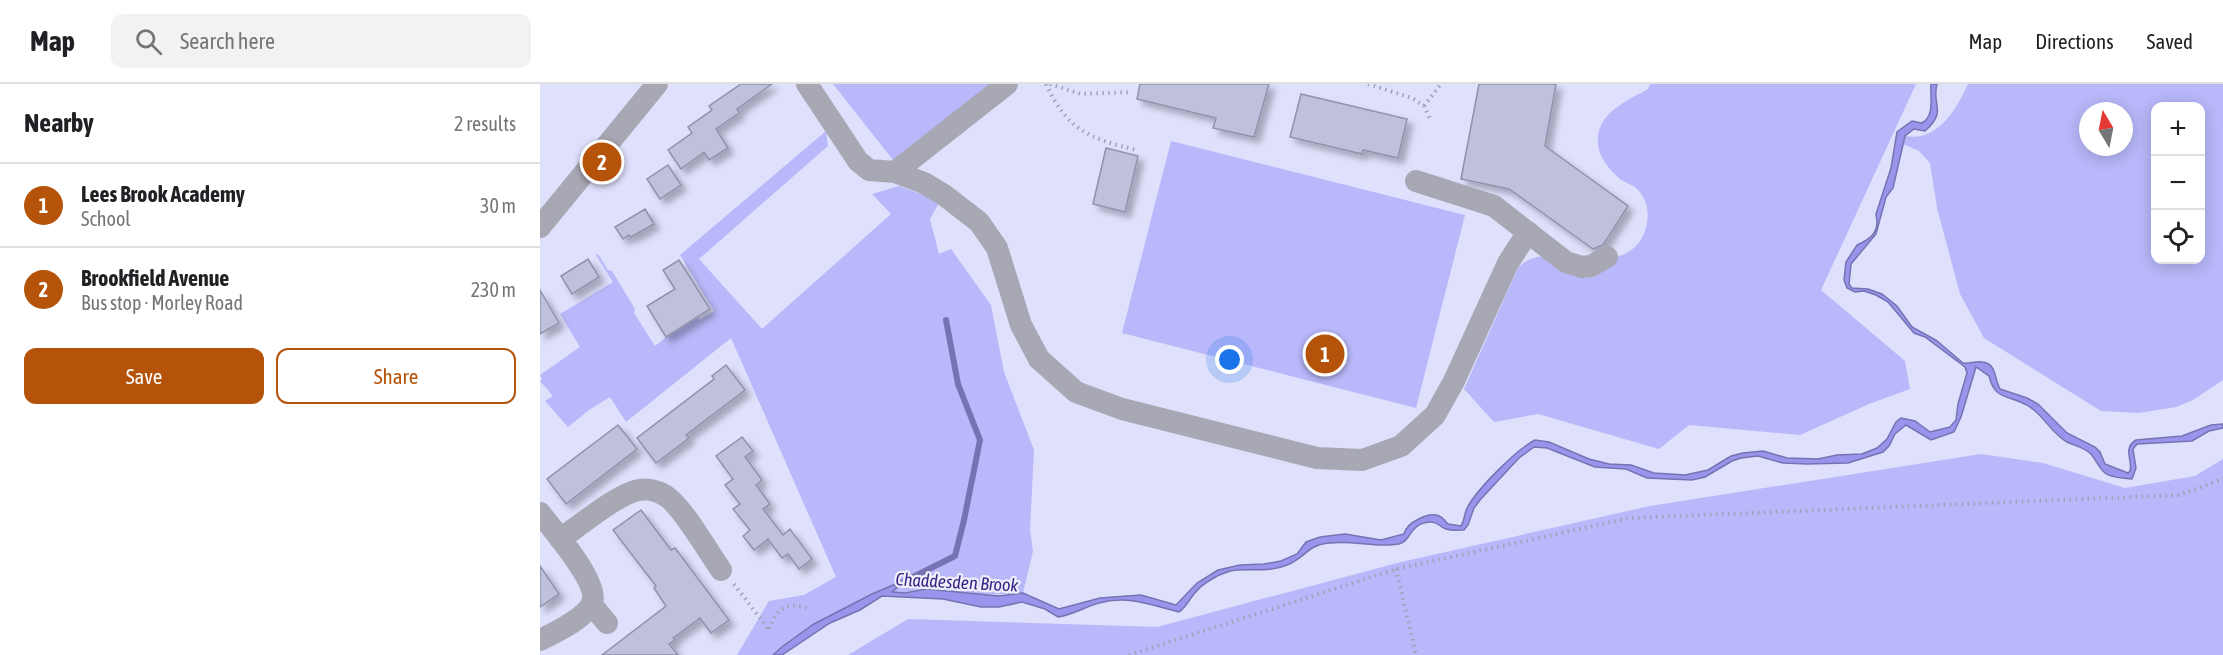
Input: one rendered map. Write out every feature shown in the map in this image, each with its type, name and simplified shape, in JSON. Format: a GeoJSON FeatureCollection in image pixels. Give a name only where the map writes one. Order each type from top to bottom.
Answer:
{"type":"FeatureCollection","features":[{"type":"Feature","properties":{"kind":"street"},"geometry":{"type":"LineString","coordinates":[[540,227],[657,84]]}},
{"type":"Feature","properties":{"kind":"street"},"geometry":{"type":"LineString","coordinates":[[807,84],[858,161],[869,170],[895,172],[924,183],[979,222],[997,248],[1021,325],[1039,359],[1076,392],[1122,409],[1317,458],[1362,460],[1401,446],[1435,415],[1454,381],[1508,263],[1528,232]]}},
{"type":"Feature","properties":{"kind":"street"},"geometry":{"type":"LineString","coordinates":[[895,172],[1007,84]]}},
{"type":"Feature","properties":{"kind":"street"},"geometry":{"type":"LineString","coordinates":[[1416,181],[1494,206],[1566,262],[1591,266],[1607,257]]}},
{"type":"Feature","properties":{"kind":"street"},"geometry":{"type":"LineString","coordinates":[[560,539],[621,498],[636,490],[652,489],[667,496],[721,570]]}},
{"type":"Feature","properties":{"kind":"street"},"geometry":{"type":"LineString","coordinates":[[540,513],[586,577],[593,591],[592,605],[588,610],[562,630],[540,640]]}},
{"type":"Feature","properties":{"kind":"street"},"geometry":{"type":"LineString","coordinates":[[592,605],[608,623]]}},
{"type":"Feature","properties":{"kind":"path"},"geometry":{"type":"LineString","coordinates":[[1048,84],[1081,94],[1131,92]]}},
{"type":"Feature","properties":{"kind":"path"},"geometry":{"type":"LineString","coordinates":[[1048,84],[1054,101],[1076,126],[1104,142],[1137,150]]}},
{"type":"Feature","properties":{"kind":"path"},"geometry":{"type":"LineString","coordinates":[[1368,84],[1412,99],[1424,106],[1431,121]]}},
{"type":"Feature","properties":{"kind":"path"},"geometry":{"type":"LineString","coordinates":[[1424,106],[1442,84]]}},
{"type":"Feature","properties":{"kind":"path"},"geometry":{"type":"LineString","coordinates":[[1130,655],[1396,569],[1630,518],[2179,495],[2223,479]]}},
{"type":"Feature","properties":{"kind":"path"},"geometry":{"type":"LineString","coordinates":[[1396,569],[1416,655]]}},
{"type":"Feature","properties":{"kind":"path"},"geometry":{"type":"LineString","coordinates":[[721,570],[769,630],[775,616],[782,608],[795,605],[808,608]]}},
{"type":"Feature","properties":{"kind":"shaded area"},"geometry":{"type":"Polygon","coordinates":[[[833,84],[992,84],[893,160],[833,84]]]}},
{"type":"Feature","properties":{"kind":"shaded area"},"geometry":{"type":"Polygon","coordinates":[[[1650,84],[1916,84],[1821,290],[1905,361],[1910,389],[1869,404],[1800,435],[1689,425],[1659,449],[1538,414],[1494,422],[1464,389],[1518,268],[1531,259],[1546,256],[1600,259],[1617,257],[1632,250],[1643,236],[1648,218],[1644,199],[1637,189],[1621,180],[1608,166],[1601,156],[1598,138],[1601,125],[1609,114],[1648,89],[1650,84]]]}},
{"type":"Feature","properties":{"kind":"shaded area"},"geometry":{"type":"Polygon","coordinates":[[[1931,84],[1937,84],[1936,118],[1925,131],[1914,129],[1905,136],[1893,188],[1886,197],[1876,234],[1851,264],[1849,284],[1852,288],[1868,289],[1882,294],[1897,306],[1912,327],[1936,340],[1963,363],[1982,362],[1990,365],[2000,389],[2038,404],[2067,433],[2095,447],[2105,464],[2128,473],[2131,467],[2129,451],[2136,440],[2182,436],[2211,425],[2223,424],[2223,428],[2209,431],[2192,441],[2137,444],[2133,449],[2136,468],[2132,479],[2114,477],[2103,471],[2088,452],[2062,439],[2030,407],[2000,394],[1995,390],[1989,376],[1976,367],[1961,417],[1954,432],[1931,440],[1906,425],[1895,434],[1883,452],[1848,463],[1783,463],[1758,456],[1732,461],[1705,477],[1692,480],[1647,478],[1626,469],[1595,467],[1547,448],[1534,447],[1519,458],[1480,500],[1464,530],[1448,530],[1435,522],[1430,522],[1418,526],[1403,543],[1399,544],[1339,542],[1322,544],[1294,562],[1281,567],[1237,570],[1219,575],[1198,590],[1179,612],[1130,600],[1120,600],[1099,603],[1058,617],[1045,609],[1022,602],[999,607],[981,607],[943,599],[882,596],[860,610],[830,623],[782,655],[773,655],[814,624],[898,583],[920,579],[899,586],[892,592],[905,593],[926,589],[999,596],[1023,593],[1059,609],[1100,598],[1141,595],[1176,605],[1197,583],[1218,570],[1240,565],[1281,561],[1297,554],[1306,542],[1320,537],[1345,534],[1381,540],[1404,534],[1414,522],[1431,515],[1442,517],[1448,524],[1461,526],[1467,508],[1479,491],[1508,461],[1535,440],[1549,442],[1589,459],[1609,464],[1631,465],[1654,473],[1685,475],[1708,470],[1731,456],[1743,453],[1763,451],[1787,458],[1818,459],[1837,455],[1862,454],[1877,448],[1887,439],[1896,422],[1901,418],[1915,421],[1930,432],[1950,427],[1956,420],[1967,373],[1965,367],[1925,337],[1914,333],[1888,302],[1876,295],[1864,291],[1855,292],[1847,288],[1844,280],[1846,262],[1857,245],[1870,237],[1877,226],[1876,214],[1891,168],[1897,132],[1912,121],[1922,123],[1929,116],[1931,84]]]}},
{"type":"Feature","properties":{"kind":"shaded area"},"geometry":{"type":"Polygon","coordinates":[[[1968,84],[2223,84],[2223,380],[2193,400],[2176,407],[2139,413],[2101,411],[1984,338],[1960,294],[1937,208],[1930,163],[1919,151],[1903,144],[1905,136],[1917,137],[1936,129],[1958,104],[1968,84]]]}},
{"type":"Feature","properties":{"kind":"shaded area"},"geometry":{"type":"Polygon","coordinates":[[[826,131],[828,146],[699,259],[762,329],[891,214],[872,194],[899,186],[940,201],[930,219],[939,254],[951,249],[991,305],[1004,372],[1034,450],[1030,530],[1033,551],[1023,593],[987,594],[929,589],[891,592],[899,586],[918,579],[865,598],[783,646],[773,655],[737,655],[769,601],[804,595],[836,577],[731,338],[626,422],[610,397],[568,427],[545,401],[553,396],[540,381],[542,379],[540,375],[580,347],[560,314],[613,282],[596,255],[598,254],[608,270],[612,271],[635,309],[634,313],[655,346],[696,313],[700,320],[714,311],[680,255],[826,131]]]}},
{"type":"Feature","properties":{"kind":"shaded area"},"geometry":{"type":"Polygon","coordinates":[[[1171,141],[1465,215],[1416,408],[1122,333],[1171,141]]]}},
{"type":"Feature","properties":{"kind":"shaded area"},"geometry":{"type":"Polygon","coordinates":[[[1981,454],[2043,463],[2125,488],[2195,476],[2223,459],[2223,655],[848,655],[908,619],[1157,627],[1401,562],[1650,506],[1981,454]]]}},
{"type":"Feature","properties":{"kind":"building"},"geometry":{"type":"Polygon","coordinates":[[[741,84],[772,84],[737,109],[739,113],[716,129],[728,148],[709,160],[704,152],[681,169],[668,150],[692,133],[688,127],[712,110],[709,106],[741,84]]]}},
{"type":"Feature","properties":{"kind":"building"},"geometry":{"type":"Polygon","coordinates":[[[1140,84],[1269,84],[1254,137],[1213,128],[1216,118],[1137,99],[1140,84]]]}},
{"type":"Feature","properties":{"kind":"building"},"geometry":{"type":"Polygon","coordinates":[[[1479,84],[1556,84],[1545,146],[1628,206],[1603,245],[1593,249],[1509,189],[1461,179],[1479,84]]]}},
{"type":"Feature","properties":{"kind":"building"},"geometry":{"type":"Polygon","coordinates":[[[1301,94],[1407,119],[1398,158],[1363,150],[1362,154],[1290,137],[1301,94]]]}},
{"type":"Feature","properties":{"kind":"building"},"geometry":{"type":"Polygon","coordinates":[[[1106,148],[1138,156],[1125,212],[1093,204],[1106,148]]]}},
{"type":"Feature","properties":{"kind":"building"},"geometry":{"type":"Polygon","coordinates":[[[668,165],[681,185],[660,199],[647,179],[668,165]]]}},
{"type":"Feature","properties":{"kind":"building"},"geometry":{"type":"Polygon","coordinates":[[[645,209],[654,224],[623,239],[615,227],[645,209]]]}},
{"type":"Feature","properties":{"kind":"building"},"geometry":{"type":"Polygon","coordinates":[[[588,259],[599,277],[572,294],[561,276],[588,259]]]}},
{"type":"Feature","properties":{"kind":"building"},"geometry":{"type":"Polygon","coordinates":[[[679,260],[710,309],[666,337],[647,306],[675,289],[663,270],[679,260]]]}},
{"type":"Feature","properties":{"kind":"building"},"geometry":{"type":"Polygon","coordinates":[[[540,290],[559,323],[540,334],[540,290]]]}},
{"type":"Feature","properties":{"kind":"building"},"geometry":{"type":"Polygon","coordinates":[[[726,365],[745,390],[686,435],[689,438],[656,463],[637,438],[714,379],[712,376],[726,365]]]}},
{"type":"Feature","properties":{"kind":"building"},"geometry":{"type":"Polygon","coordinates":[[[618,425],[637,449],[566,504],[547,479],[618,425]]]}},
{"type":"Feature","properties":{"kind":"building"},"geometry":{"type":"Polygon","coordinates":[[[742,437],[753,451],[745,457],[762,480],[756,485],[770,504],[763,509],[783,535],[790,529],[812,559],[799,569],[788,554],[782,558],[768,539],[754,550],[743,536],[750,530],[733,509],[740,504],[725,485],[733,479],[716,456],[742,437]]]}},
{"type":"Feature","properties":{"kind":"building"},"geometry":{"type":"Polygon","coordinates":[[[641,510],[671,550],[675,548],[729,620],[711,633],[700,618],[673,638],[675,640],[669,644],[678,655],[602,655],[666,606],[654,588],[656,586],[613,530],[641,510]]]}},
{"type":"Feature","properties":{"kind":"building"},"geometry":{"type":"Polygon","coordinates":[[[540,566],[559,594],[540,607],[540,566]]]}},
{"type":"Feature","properties":{"kind":"waterway","name":"Chaddesden Brook"},"geometry":{"type":"LineString","coordinates":[[897,585],[955,556],[980,440],[958,384],[946,320]]}},
{"type":"Feature","properties":{"kind":"place","name":"Brookfield Avenue"},"geometry":{"type":"Point","coordinates":[602,162]}},
{"type":"Feature","properties":{"kind":"place","name":"Lees Brook Academy"},"geometry":{"type":"Point","coordinates":[1325,354]}}]}
